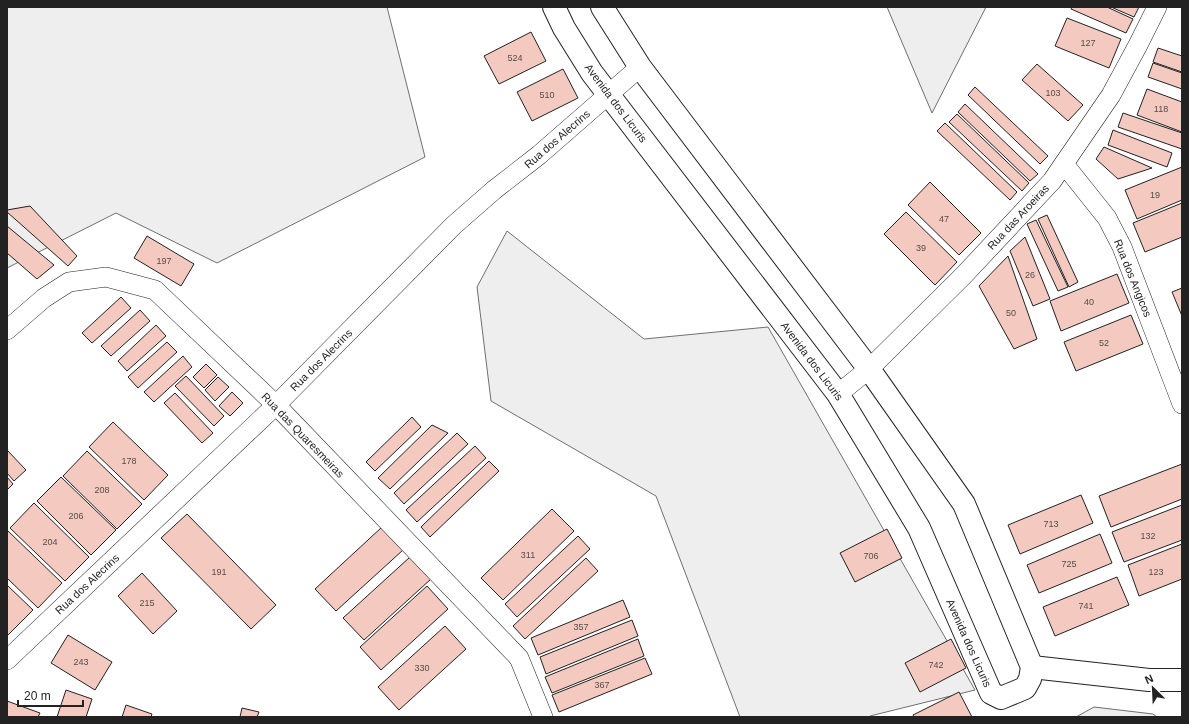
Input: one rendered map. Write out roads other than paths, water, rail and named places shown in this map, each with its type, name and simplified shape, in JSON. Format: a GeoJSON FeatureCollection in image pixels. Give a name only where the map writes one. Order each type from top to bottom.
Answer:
{"type":"FeatureCollection","features":[{"type":"Feature","properties":{"kind":"street","name":"Avenida dos Licuris"},"geometry":{"type":"LineString","coordinates":[[554,7],[564,28],[592,73],[838,394],[919,528],[991,693],[1001,698],[1025,688],[1030,679],[1032,667]]}},
{"type":"Feature","properties":{"kind":"street"},"geometry":{"type":"LineString","coordinates":[[602,7],[640,67],[868,369],[964,504],[1032,667],[1149,680],[1182,680]]}},
{"type":"Feature","properties":{"kind":"street","name":"Rua das Aroeiras"},"geometry":{"type":"LineString","coordinates":[[838,394],[868,369],[963,276],[1052,181],[1111,95],[1157,7]]}},
{"type":"Feature","properties":{"kind":"street","name":"Rua dos Alecrins"},"geometry":{"type":"LineString","coordinates":[[7,660],[276,405],[454,225],[494,190],[539,155],[640,67]]}},
{"type":"Feature","properties":{"kind":"street","name":"Rua dos Angicos"},"geometry":{"type":"LineString","coordinates":[[1064,164],[1107,218],[1122,247],[1182,404]]}},
{"type":"Feature","properties":{"kind":"street","name":"Rua das Quaresmeiras"},"geometry":{"type":"LineString","coordinates":[[7,330],[44,298],[69,282],[106,277],[155,290],[276,405],[519,658],[543,717]]}}]}
